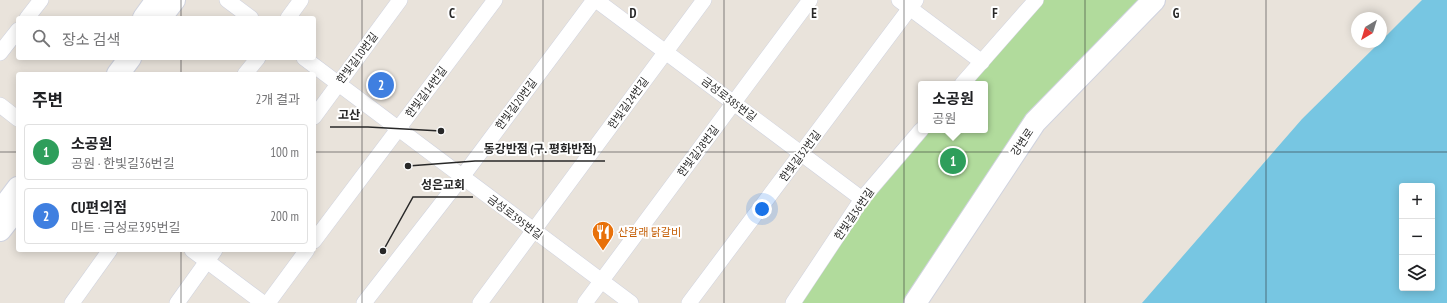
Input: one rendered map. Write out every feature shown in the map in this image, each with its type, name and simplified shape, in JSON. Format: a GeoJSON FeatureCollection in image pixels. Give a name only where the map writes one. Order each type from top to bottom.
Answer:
{"type":"FeatureCollection","features":[{"type":"Feature","properties":{"kind":"street"},"geometry":{"type":"LineString","coordinates":[[29,16],[41,0]]}},
{"type":"Feature","properties":{"kind":"street"},"geometry":{"type":"LineString","coordinates":[[145,16],[157,0]]}},
{"type":"Feature","properties":{"kind":"street"},"geometry":{"type":"LineString","coordinates":[[162,16],[174,0]]}},
{"type":"Feature","properties":{"kind":"street"},"geometry":{"type":"LineString","coordinates":[[226,0],[247,16]]}},
{"type":"Feature","properties":{"kind":"street"},"geometry":{"type":"LineString","coordinates":[[289,16],[301,0]]}},
{"type":"Feature","properties":{"kind":"street","name":"한빛길10번길"},"geometry":{"type":"LineString","coordinates":[[316,114],[400,0]]}},
{"type":"Feature","properties":{"kind":"street","name":"한빛길14번길"},"geometry":{"type":"LineString","coordinates":[[316,238],[495,0]]}},
{"type":"Feature","properties":{"kind":"street","name":"금성로385번길"},"geometry":{"type":"LineString","coordinates":[[595,0],[862,199]]}},
{"type":"Feature","properties":{"kind":"street","name":"한빛길20번길"},"geometry":{"type":"LineString","coordinates":[[364,303],[595,0]]}},
{"type":"Feature","properties":{"kind":"street","name":"한빛길24번길"},"geometry":{"type":"LineString","coordinates":[[480,303],[704,0]]}},
{"type":"Feature","properties":{"kind":"street","name":"한빛길28번길"},"geometry":{"type":"LineString","coordinates":[[585,303],[810,0]]}},
{"type":"Feature","properties":{"kind":"street"},"geometry":{"type":"LineString","coordinates":[[965,81],[1036,0]]}},
{"type":"Feature","properties":{"kind":"street","name":"강변로"},"geometry":{"type":"LineString","coordinates":[[915,303],[1035,122],[1154,0]]}},
{"type":"Feature","properties":{"kind":"street","name":"한빛길32번길"},"geometry":{"type":"LineString","coordinates":[[689,303],[801,153],[909,3],[982,62]]}},
{"type":"Feature","properties":{"kind":"street"},"geometry":{"type":"LineString","coordinates":[[0,53],[16,33]]}},
{"type":"Feature","properties":{"kind":"street"},"geometry":{"type":"LineString","coordinates":[[104,72],[113,60]]}},
{"type":"Feature","properties":{"kind":"street"},"geometry":{"type":"LineString","coordinates":[[120,72],[128,60]]}},
{"type":"Feature","properties":{"kind":"street"},"geometry":{"type":"LineString","coordinates":[[247,72],[256,60]]}},
{"type":"Feature","properties":{"kind":"street","name":"금성로395번길"},"geometry":{"type":"LineString","coordinates":[[307,60],[631,303]]}},
{"type":"Feature","properties":{"kind":"street"},"geometry":{"type":"LineString","coordinates":[[0,105],[16,117]]}},
{"type":"Feature","properties":{"kind":"street","name":"한빛길36번길"},"geometry":{"type":"LineString","coordinates":[[793,303],[862,199],[918,133]]}},
{"type":"Feature","properties":{"kind":"street"},"geometry":{"type":"LineString","coordinates":[[0,212],[16,191]]}},
{"type":"Feature","properties":{"kind":"street"},"geometry":{"type":"LineString","coordinates":[[0,230],[16,209]]}},
{"type":"Feature","properties":{"kind":"street"},"geometry":{"type":"LineString","coordinates":[[72,303],[109,252]]}},
{"type":"Feature","properties":{"kind":"street"},"geometry":{"type":"LineString","coordinates":[[198,252],[211,256],[263,303]]}},
{"type":"Feature","properties":{"kind":"street"},"geometry":{"type":"LineString","coordinates":[[268,303],[306,252]]}},
{"type":"Feature","properties":{"kind":"street"},"geometry":{"type":"LineString","coordinates":[[177,303],[211,256]]}},
{"type":"Feature","properties":{"kind":"green space"},"geometry":{"type":"Polygon","coordinates":[[[1035,0],[1154,0],[1035,122],[915,303],[793,303],[920,133],[988,133],[988,81],[966,81],[1035,0]]]}},
{"type":"Feature","properties":{"kind":"water"},"geometry":{"type":"Polygon","coordinates":[[[1422,0],[1447,0],[1447,303],[1142,303],[1302,119],[1374,48],[1387,48],[1387,35],[1422,0]]]}},
{"type":"Feature","properties":{"kind":"place","name":"CU편의점"},"geometry":{"type":"Point","coordinates":[381,85]}},
{"type":"Feature","properties":{"kind":"place","name":"고산"},"geometry":{"type":"Point","coordinates":[441,131]}},
{"type":"Feature","properties":{"kind":"place","name":"소공원"},"geometry":{"type":"Point","coordinates":[953,161]}},
{"type":"Feature","properties":{"kind":"place","name":"동강반점 (구. 평화반점)"},"geometry":{"type":"Point","coordinates":[408,166]}},
{"type":"Feature","properties":{"kind":"place","name":"성은교회"},"geometry":{"type":"Point","coordinates":[383,251]}},
{"type":"Feature","properties":{"kind":"place","name":"산갈래 닭갈비"},"geometry":{"type":"Point","coordinates":[603,252]}}]}
